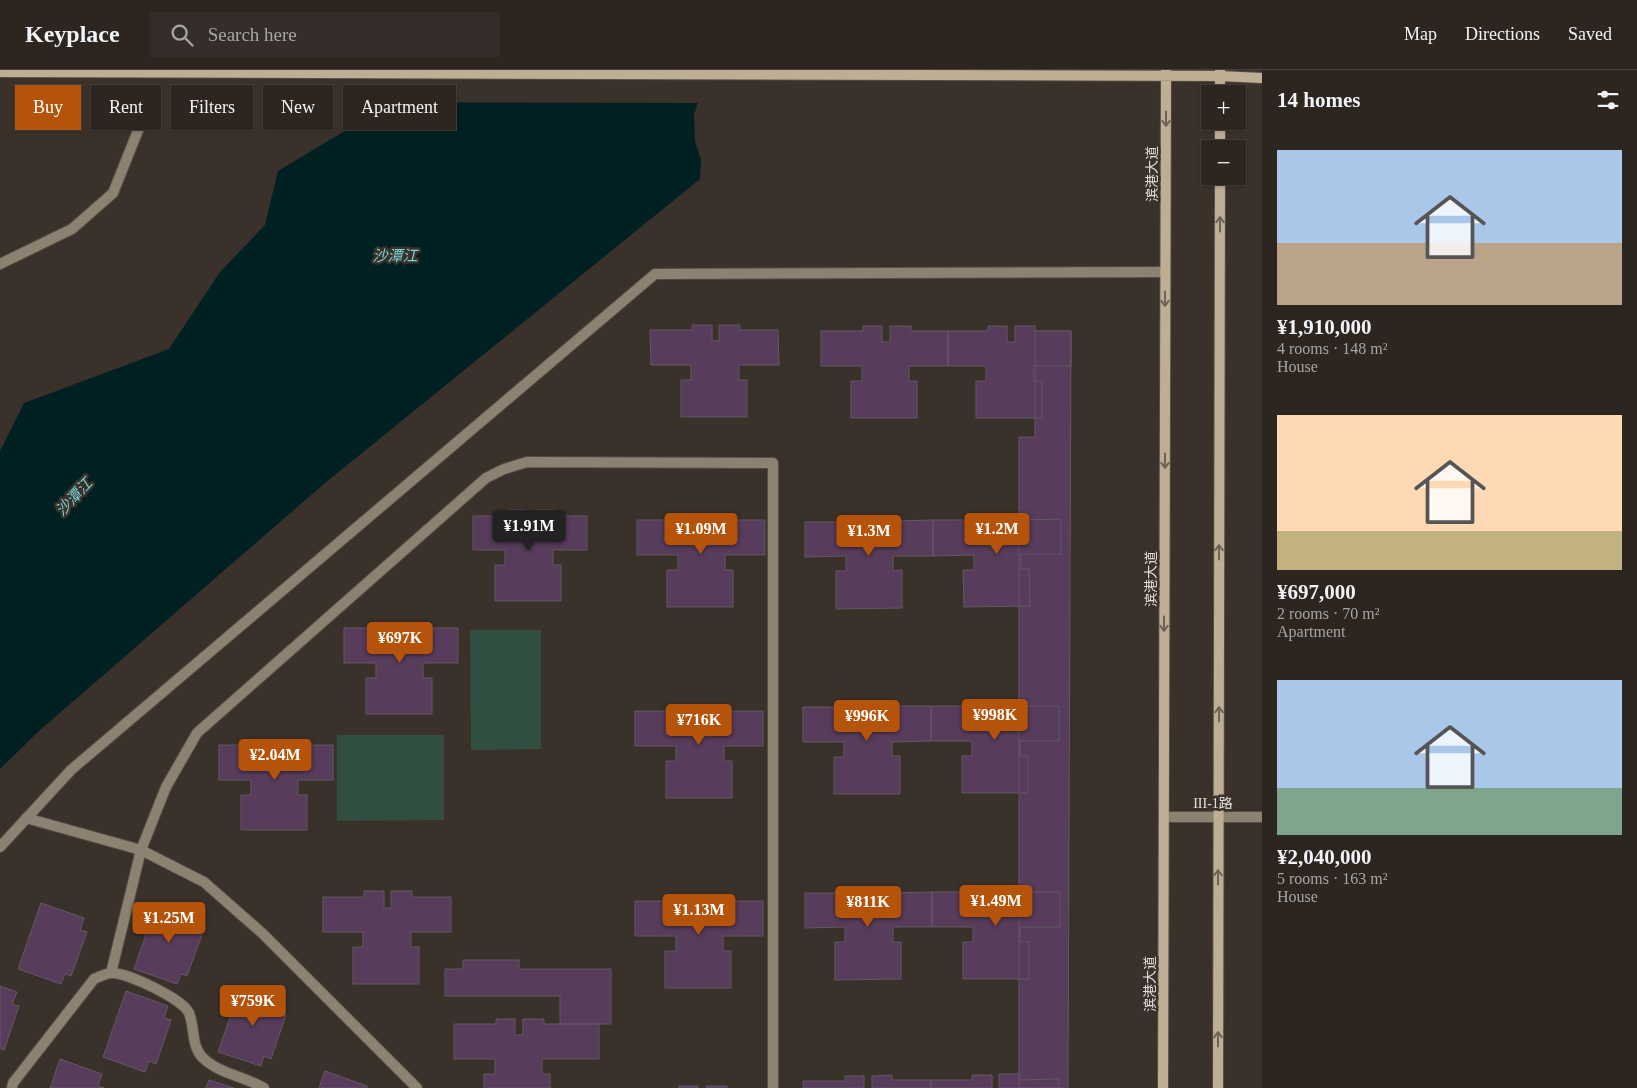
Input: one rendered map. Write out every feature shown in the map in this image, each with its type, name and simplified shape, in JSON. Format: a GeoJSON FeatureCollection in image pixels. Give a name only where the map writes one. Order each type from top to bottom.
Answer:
{"type":"FeatureCollection","features":[{"type":"Feature","properties":{"kind":"main road"},"geometry":{"type":"LineString","coordinates":[[0,72],[864,75],[1220,73],[1262,78]]}},
{"type":"Feature","properties":{"kind":"main road","name":"滨港大道"},"geometry":{"type":"LineString","coordinates":[[1163,1088],[1166,73]]}},
{"type":"Feature","properties":{"kind":"main road"},"geometry":{"type":"LineString","coordinates":[[1218,1088],[1220,185]]}},
{"type":"Feature","properties":{"kind":"street"},"geometry":{"type":"LineString","coordinates":[[0,264],[72,230],[113,193],[138,130]]}},
{"type":"Feature","properties":{"kind":"street"},"geometry":{"type":"LineString","coordinates":[[0,847],[71,770],[655,274],[1165,272]]}},
{"type":"Feature","properties":{"kind":"street"},"geometry":{"type":"LineString","coordinates":[[111,973],[141,850],[166,787],[197,733],[486,478],[504,469],[527,462],[773,463],[773,1088]]}},
{"type":"Feature","properties":{"kind":"street","name":"III-1路"},"geometry":{"type":"LineString","coordinates":[[1164,817],[1262,817]]}},
{"type":"Feature","properties":{"kind":"street"},"geometry":{"type":"LineString","coordinates":[[26,818],[141,850],[204,882],[262,933],[417,1088]]}},
{"type":"Feature","properties":{"kind":"street"},"geometry":{"type":"LineString","coordinates":[[12,1088],[13,1083],[94,979],[111,973],[131,977],[183,1004],[189,1013],[195,1044],[201,1055],[213,1066],[264,1088]]}},
{"type":"Feature","properties":{"kind":"green space"},"geometry":{"type":"Polygon","coordinates":[[[470,630],[541,630],[541,749],[471,750],[470,630]]]}},
{"type":"Feature","properties":{"kind":"green space"},"geometry":{"type":"Polygon","coordinates":[[[337,735],[444,735],[444,820],[337,821],[337,735]]]}},
{"type":"Feature","properties":{"kind":"water","name":"沙潭江"},"geometry":{"type":"Polygon","coordinates":[[[407,70],[708,70],[694,115],[695,141],[701,160],[700,179],[325,483],[39,731],[0,769],[0,451],[24,403],[169,349],[220,272],[265,225],[278,171],[346,130],[456,130],[456,85],[396,85],[407,70]]]}},
{"type":"Feature","properties":{"kind":"pier"},"geometry":{"type":"Polygon","coordinates":[[[404,70],[711,70],[700,103],[456,102],[456,85],[394,85],[404,70]]]}},
{"type":"Feature","properties":{"kind":"building"},"geometry":{"type":"Polygon","coordinates":[[[692,325],[712,325],[712,341],[719,341],[719,325],[740,325],[740,330],[778,330],[779,365],[739,365],[739,380],[747,380],[747,417],[681,417],[681,380],[691,380],[691,365],[651,365],[650,330],[692,330],[692,325]]]}},
{"type":"Feature","properties":{"kind":"building"},"geometry":{"type":"Polygon","coordinates":[[[863,326],[882,326],[882,342],[890,342],[890,326],[911,326],[911,331],[948,331],[948,366],[909,366],[909,381],[917,381],[917,418],[851,418],[851,381],[862,381],[862,366],[821,366],[821,331],[863,331],[863,326]]]}},
{"type":"Feature","properties":{"kind":"building"},"geometry":{"type":"Polygon","coordinates":[[[988,326],[1007,326],[1007,342],[1015,342],[1015,326],[1035,326],[1035,331],[1071,331],[1071,366],[1034,366],[1034,381],[1042,381],[1042,418],[976,418],[976,381],[986,381],[986,366],[948,366],[948,331],[988,331],[988,326]]]}},
{"type":"Feature","properties":{"kind":"building"},"geometry":{"type":"Polygon","coordinates":[[[1035,331],[1071,331],[1068,1088],[1019,1088],[1019,437],[1035,437],[1035,331]]]}},
{"type":"Feature","properties":{"kind":"building"},"geometry":{"type":"Polygon","coordinates":[[[507,510],[526,510],[526,526],[534,526],[534,510],[554,510],[554,516],[587,516],[587,550],[553,550],[553,565],[561,565],[561,601],[495,601],[495,565],[505,565],[505,550],[473,550],[473,516],[507,516],[507,510]]]}},
{"type":"Feature","properties":{"kind":"building"},"geometry":{"type":"Polygon","coordinates":[[[993,514],[993,530],[1001,530],[1001,514],[1022,514],[1022,520],[1061,519],[1061,554],[1021,554],[1021,569],[1029,569],[1030,606],[964,607],[963,570],[974,570],[974,555],[933,556],[933,520],[974,520],[974,515],[993,514]]]}},
{"type":"Feature","properties":{"kind":"building"},"geometry":{"type":"Polygon","coordinates":[[[679,515],[698,515],[698,531],[706,531],[706,515],[727,515],[727,520],[765,520],[765,555],[725,555],[725,570],[733,570],[733,607],[667,607],[667,570],[678,570],[678,555],[637,555],[637,520],[679,520],[679,515]]]}},
{"type":"Feature","properties":{"kind":"building"},"geometry":{"type":"Polygon","coordinates":[[[847,516],[866,516],[866,532],[874,532],[874,516],[894,516],[895,521],[933,520],[933,556],[893,556],[893,571],[902,570],[902,608],[836,609],[836,571],[846,571],[846,556],[805,557],[805,522],[847,522],[847,516]]]}},
{"type":"Feature","properties":{"kind":"building"},"geometry":{"type":"Polygon","coordinates":[[[377,623],[396,623],[396,639],[404,639],[404,623],[425,623],[425,628],[458,628],[458,663],[423,663],[423,678],[432,678],[432,714],[366,714],[366,678],[376,678],[376,663],[344,663],[344,628],[377,628],[377,623]]]}},
{"type":"Feature","properties":{"kind":"building"},"geometry":{"type":"Polygon","coordinates":[[[1021,700],[1021,706],[1059,706],[1059,741],[1020,741],[1020,756],[1028,756],[1028,793],[962,793],[962,756],[972,756],[972,741],[931,741],[931,706],[973,706],[973,701],[992,701],[992,717],[1000,717],[1000,701],[1021,700]]]}},
{"type":"Feature","properties":{"kind":"building"},"geometry":{"type":"Polygon","coordinates":[[[864,701],[864,718],[872,717],[872,701],[893,701],[893,706],[931,706],[931,741],[892,742],[892,756],[900,756],[900,794],[834,794],[834,757],[844,757],[844,742],[803,742],[803,707],[845,707],[845,702],[864,701]]]}},
{"type":"Feature","properties":{"kind":"building"},"geometry":{"type":"Polygon","coordinates":[[[677,706],[697,706],[697,722],[704,722],[704,706],[725,706],[725,711],[763,711],[763,746],[724,746],[724,761],[732,761],[732,798],[666,798],[666,761],[676,761],[676,746],[635,746],[635,711],[677,711],[677,706]]]}},
{"type":"Feature","properties":{"kind":"building"},"geometry":{"type":"Polygon","coordinates":[[[252,740],[271,740],[271,756],[279,756],[279,740],[300,740],[300,745],[333,745],[333,780],[298,780],[298,795],[307,795],[307,830],[241,830],[241,795],[251,795],[251,780],[219,780],[219,745],[252,745],[252,740]]]}},
{"type":"Feature","properties":{"kind":"building"},"geometry":{"type":"Polygon","coordinates":[[[846,887],[865,887],[865,903],[873,903],[873,887],[894,887],[894,893],[932,892],[932,927],[893,927],[893,942],[901,942],[901,979],[835,980],[835,942],[845,942],[845,927],[805,928],[805,893],[846,893],[846,887]]]}},
{"type":"Feature","properties":{"kind":"building"},"geometry":{"type":"Polygon","coordinates":[[[974,887],[993,887],[993,903],[1001,903],[1001,887],[1022,887],[1022,892],[1060,892],[1060,927],[1020,927],[1020,942],[1029,942],[1029,979],[963,979],[963,942],[973,942],[973,927],[932,927],[932,892],[974,892],[974,887]]]}},
{"type":"Feature","properties":{"kind":"building"},"geometry":{"type":"Polygon","coordinates":[[[364,891],[384,891],[384,908],[391,908],[391,891],[412,891],[412,897],[451,897],[451,932],[411,932],[411,947],[419,947],[419,984],[353,984],[353,947],[363,947],[363,932],[323,932],[323,897],[364,897],[364,891]]]}},
{"type":"Feature","properties":{"kind":"building"},"geometry":{"type":"Polygon","coordinates":[[[677,895],[696,895],[696,912],[704,912],[704,895],[725,895],[725,901],[763,901],[763,936],[723,936],[723,951],[731,951],[731,988],[665,988],[665,951],[676,951],[676,936],[635,936],[635,901],[677,901],[677,895]]]}},
{"type":"Feature","properties":{"kind":"building"},"geometry":{"type":"Polygon","coordinates":[[[41,903],[84,918],[80,930],[87,932],[71,976],[65,974],[61,984],[18,969],[41,903]]]}},
{"type":"Feature","properties":{"kind":"building"},"geometry":{"type":"Polygon","coordinates":[[[157,903],[200,918],[196,930],[203,932],[187,976],[181,974],[177,984],[134,969],[157,903]]]}},
{"type":"Feature","properties":{"kind":"building"},"geometry":{"type":"Polygon","coordinates":[[[463,960],[519,960],[519,969],[611,969],[611,1024],[560,1024],[560,996],[445,996],[445,969],[463,969],[463,960]]]}},
{"type":"Feature","properties":{"kind":"building"},"geometry":{"type":"Polygon","coordinates":[[[0,986],[17,992],[12,1004],[19,1006],[4,1050],[0,1048],[0,986]]]}},
{"type":"Feature","properties":{"kind":"building"},"geometry":{"type":"Polygon","coordinates":[[[241,986],[283,1000],[279,1013],[286,1015],[271,1059],[264,1056],[261,1066],[218,1052],[241,986]]]}},
{"type":"Feature","properties":{"kind":"building"},"geometry":{"type":"Polygon","coordinates":[[[126,991],[168,1006],[164,1018],[171,1020],[156,1064],[149,1061],[145,1072],[103,1057],[126,991]]]}},
{"type":"Feature","properties":{"kind":"building"},"geometry":{"type":"Polygon","coordinates":[[[496,1019],[515,1019],[515,1035],[523,1035],[523,1019],[544,1019],[544,1024],[599,1024],[599,1059],[542,1059],[542,1074],[550,1074],[550,1088],[484,1088],[484,1074],[495,1074],[495,1059],[454,1059],[454,1024],[496,1024],[496,1019]]]}},
{"type":"Feature","properties":{"kind":"building"},"geometry":{"type":"Polygon","coordinates":[[[60,1059],[102,1074],[98,1086],[104,1088],[50,1088],[60,1059]]]}},
{"type":"Feature","properties":{"kind":"building"},"geometry":{"type":"Polygon","coordinates":[[[325,1071],[367,1086],[367,1088],[319,1088],[325,1071]]]}},
{"type":"Feature","properties":{"kind":"building"},"geometry":{"type":"Polygon","coordinates":[[[999,1074],[1020,1074],[1020,1080],[1059,1079],[1059,1088],[999,1088],[999,1074]]]}},
{"type":"Feature","properties":{"kind":"building"},"geometry":{"type":"Polygon","coordinates":[[[892,1075],[892,1080],[931,1080],[931,1088],[872,1088],[872,1076],[892,1075]]]}},
{"type":"Feature","properties":{"kind":"building"},"geometry":{"type":"Polygon","coordinates":[[[972,1075],[992,1075],[992,1088],[931,1088],[931,1080],[972,1080],[972,1075]]]}},
{"type":"Feature","properties":{"kind":"building"},"geometry":{"type":"Polygon","coordinates":[[[845,1076],[864,1076],[864,1088],[803,1088],[803,1081],[845,1081],[845,1076]]]}},
{"type":"Feature","properties":{"kind":"building"},"geometry":{"type":"Polygon","coordinates":[[[209,1080],[234,1088],[206,1088],[209,1080]]]}},
{"type":"Feature","properties":{"kind":"building"},"geometry":{"type":"Polygon","coordinates":[[[679,1086],[698,1086],[698,1088],[679,1088],[679,1086]]]}},
{"type":"Feature","properties":{"kind":"building"},"geometry":{"type":"Polygon","coordinates":[[[706,1086],[727,1086],[727,1088],[706,1088],[706,1086]]]}}]}
